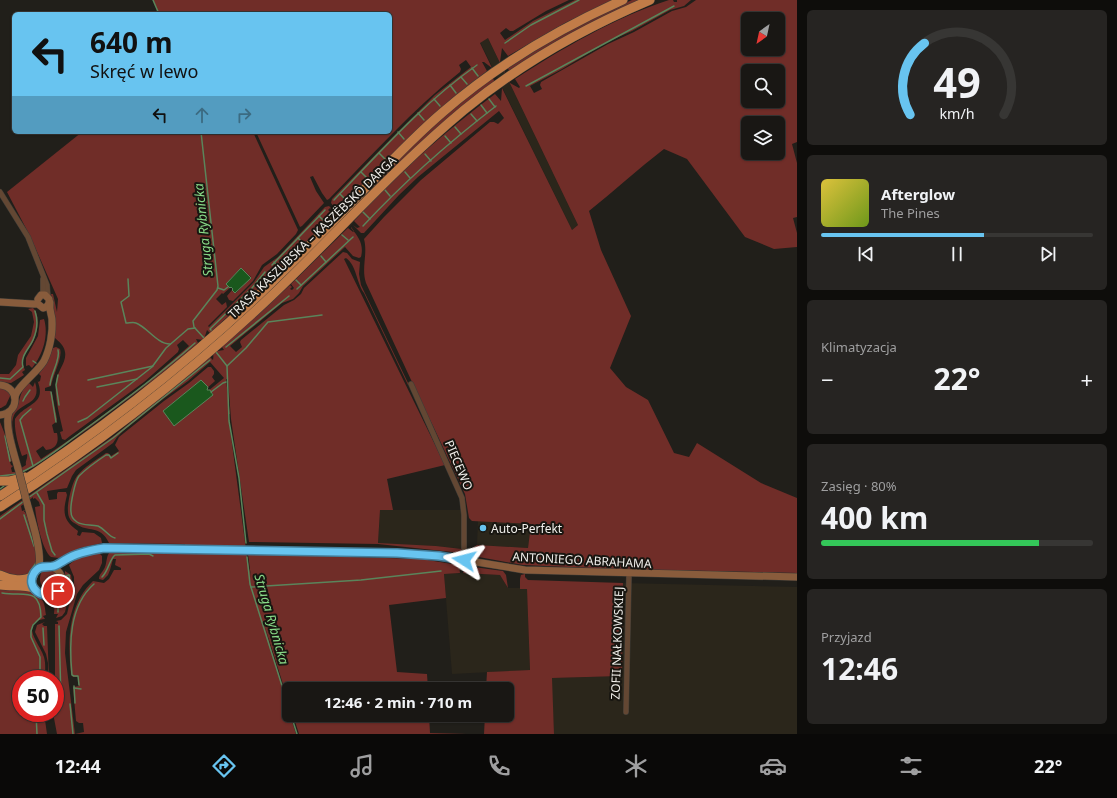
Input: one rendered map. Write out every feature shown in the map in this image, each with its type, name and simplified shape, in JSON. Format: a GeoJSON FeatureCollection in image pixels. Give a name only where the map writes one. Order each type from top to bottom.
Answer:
{"type":"FeatureCollection","features":[{"type":"Feature","properties":{"kind":"highway","name":"TRASA KASZUBSKA – KASZËBSKÔ DARGA"},"geometry":{"type":"LineString","coordinates":[[0,496],[115,416],[211,337],[256,298],[308,248],[423,129],[459,99],[498,69],[565,28],[623,0]]}},
{"type":"Feature","properties":{"kind":"highway","name":"TRASA KASZUBSKA – KASZËBSKÔ DARGA"},"geometry":{"type":"LineString","coordinates":[[0,507],[115,428],[218,345],[314,255],[417,152],[461,113],[504,80],[545,53],[584,31],[650,0]]}},
{"type":"Feature","properties":{"kind":"highway"},"geometry":{"type":"LineString","coordinates":[[0,481],[9,481],[32,475]]}},
{"type":"Feature","properties":{"kind":"highway"},"geometry":{"type":"LineString","coordinates":[[0,511],[11,500]]}},
{"type":"Feature","properties":{"kind":"highway"},"geometry":{"type":"LineString","coordinates":[[0,575],[14,580],[25,579],[35,572]]}},
{"type":"Feature","properties":{"kind":"highway"},"geometry":{"type":"LineString","coordinates":[[0,585],[13,587],[28,586],[35,589]]}},
{"type":"Feature","properties":{"kind":"main road"},"geometry":{"type":"LineString","coordinates":[[0,302],[43,301],[51,334],[46,357],[39,368],[18,390],[14,405],[9,412],[8,418],[10,437],[37,543],[40,564],[35,572],[32,582],[38,592],[44,595],[54,594],[61,586],[61,575],[56,569],[46,563],[37,543]]}},
{"type":"Feature","properties":{"kind":"main road"},"geometry":{"type":"LineString","coordinates":[[3,386],[14,386],[31,377]]}},
{"type":"Feature","properties":{"kind":"main road"},"geometry":{"type":"LineString","coordinates":[[3,386],[12,390],[15,397]]}},
{"type":"Feature","properties":{"kind":"main road"},"geometry":{"type":"LineString","coordinates":[[9,412],[0,415],[10,437]]}},
{"type":"Feature","properties":{"kind":"main road","name":"ANTONIEGO ABRAHAMA"},"geometry":{"type":"LineString","coordinates":[[50,566],[57,565],[66,559],[96,549],[119,548],[325,551],[414,554],[525,570],[629,574],[797,577]]}},
{"type":"Feature","properties":{"kind":"main road","name":"ANTONIEGO ABRAHAMA"},"geometry":{"type":"LineString","coordinates":[[61,575],[63,567],[81,553]]}},
{"type":"Feature","properties":{"kind":"main road"},"geometry":{"type":"LineString","coordinates":[[35,572],[45,566],[50,566]]}},
{"type":"Feature","properties":{"kind":"street"},"geometry":{"type":"LineString","coordinates":[[0,192],[28,237],[48,288],[43,301]]}},
{"type":"Feature","properties":{"kind":"street","name":"PIECEWO"},"geometry":{"type":"LineString","coordinates":[[411,384],[462,498],[464,515],[464,560]]}},
{"type":"Feature","properties":{"kind":"street","name":"ZOFII NAŁKOWSKIEJ"},"geometry":{"type":"LineString","coordinates":[[626,712],[629,574]]}},
{"type":"Feature","properties":{"kind":"shaded area"},"geometry":{"type":"Polygon","coordinates":[[[153,0],[569,0],[546,11],[513,31],[506,28],[500,33],[505,40],[533,21],[575,0],[613,0],[565,23],[508,56],[502,48],[500,62],[510,83],[519,88],[520,87],[515,79],[589,35],[628,16],[669,0],[677,2],[677,0],[691,0],[684,6],[670,10],[632,31],[609,41],[530,86],[534,93],[542,89],[540,85],[541,82],[608,44],[634,32],[672,11],[686,7],[696,0],[797,0],[797,142],[792,144],[797,163],[797,217],[793,218],[797,233],[797,247],[774,249],[745,237],[687,159],[664,149],[589,211],[601,250],[631,316],[610,368],[626,387],[648,400],[674,453],[689,457],[697,443],[761,483],[797,498],[797,573],[616,569],[523,565],[468,555],[468,551],[477,545],[528,548],[531,524],[472,521],[469,518],[465,494],[433,426],[411,384],[412,382],[366,283],[364,272],[364,239],[421,180],[490,122],[498,124],[504,118],[499,111],[418,177],[364,233],[361,233],[353,225],[357,228],[360,227],[354,221],[421,154],[457,123],[495,94],[501,101],[502,88],[572,230],[578,225],[488,38],[480,43],[492,68],[482,62],[487,71],[446,104],[409,137],[334,215],[339,208],[334,204],[333,205],[336,209],[331,203],[332,199],[435,95],[471,67],[466,60],[459,65],[461,69],[460,72],[425,102],[329,199],[327,200],[322,193],[313,176],[310,177],[316,191],[324,203],[300,227],[257,134],[392,134],[392,12],[158,12],[153,0]]]}},
{"type":"Feature","properties":{"kind":"shaded area"},"geometry":{"type":"Polygon","coordinates":[[[632,0],[641,0],[510,72],[507,67],[568,30],[632,0]]]}},
{"type":"Feature","properties":{"kind":"shaded area"},"geometry":{"type":"Polygon","coordinates":[[[488,38],[578,225],[572,230],[480,42],[488,38]]]}},
{"type":"Feature","properties":{"kind":"shaded area"},"geometry":{"type":"Polygon","coordinates":[[[492,77],[495,82],[216,342],[214,340],[437,121],[492,77]]]}},
{"type":"Feature","properties":{"kind":"shaded area"},"geometry":{"type":"Polygon","coordinates":[[[80,134],[254,134],[298,230],[277,254],[262,265],[253,281],[233,301],[229,300],[227,296],[233,289],[232,291],[236,293],[251,277],[241,268],[226,284],[230,288],[216,299],[222,305],[226,302],[227,307],[208,326],[209,327],[254,282],[264,267],[278,257],[325,207],[329,206],[334,211],[330,208],[328,210],[334,215],[272,276],[270,274],[272,272],[270,271],[268,273],[271,277],[210,333],[207,330],[205,336],[218,351],[224,350],[222,347],[223,346],[290,285],[292,287],[290,289],[292,290],[294,288],[291,284],[354,222],[348,228],[353,232],[354,231],[360,241],[362,249],[361,257],[359,258],[353,256],[345,247],[303,286],[293,299],[282,303],[230,346],[236,352],[242,347],[240,342],[241,340],[284,305],[294,300],[301,294],[304,288],[343,252],[347,253],[352,259],[360,262],[359,274],[361,285],[409,385],[361,289],[350,261],[346,258],[344,259],[445,465],[387,479],[393,510],[380,510],[378,543],[462,549],[461,553],[378,544],[249,542],[231,419],[228,379],[226,379],[230,414],[228,414],[251,577],[248,554],[421,559],[459,565],[460,573],[444,574],[446,598],[389,605],[397,672],[427,674],[428,682],[282,682],[263,621],[282,686],[282,722],[292,722],[296,734],[75,734],[84,732],[83,723],[76,721],[73,687],[79,686],[78,677],[73,677],[71,674],[70,637],[74,613],[84,591],[93,581],[104,583],[109,579],[114,570],[121,570],[121,568],[115,565],[116,559],[113,559],[108,575],[103,580],[99,579],[110,552],[184,552],[185,544],[109,543],[102,533],[80,527],[70,519],[68,514],[68,504],[73,483],[80,473],[94,461],[106,453],[111,456],[119,451],[115,445],[119,437],[208,367],[211,367],[214,371],[212,377],[215,381],[206,389],[201,380],[163,411],[213,394],[210,390],[208,391],[224,378],[210,362],[188,381],[123,431],[113,443],[76,470],[67,488],[47,491],[49,500],[57,499],[58,492],[66,492],[66,519],[78,531],[77,535],[80,536],[82,532],[94,533],[101,538],[102,543],[80,548],[59,558],[51,557],[42,541],[38,526],[35,507],[40,506],[39,502],[35,498],[33,499],[33,497],[21,506],[22,511],[25,510],[24,512],[27,516],[34,539],[37,557],[36,565],[33,571],[28,575],[15,576],[0,571],[0,516],[115,435],[210,357],[213,360],[211,349],[203,340],[196,339],[197,344],[156,378],[34,467],[17,475],[0,477],[0,422],[6,437],[12,461],[10,462],[13,466],[11,468],[12,472],[15,472],[26,465],[27,454],[22,456],[16,433],[15,419],[38,399],[40,388],[37,380],[38,382],[40,381],[41,376],[39,374],[47,363],[53,348],[56,347],[60,349],[61,352],[51,386],[45,388],[45,391],[50,391],[52,393],[57,419],[52,425],[54,433],[57,433],[58,439],[55,447],[46,450],[43,446],[36,451],[41,459],[75,436],[145,384],[189,346],[183,340],[177,345],[179,349],[178,352],[144,382],[65,440],[62,439],[60,432],[63,431],[56,388],[57,378],[65,359],[65,352],[62,345],[54,337],[54,316],[51,294],[53,294],[57,312],[58,299],[30,236],[7,192],[80,134]]]}},
{"type":"Feature","properties":{"kind":"shaded area"},"geometry":{"type":"Polygon","coordinates":[[[241,268],[251,278],[235,293],[231,287],[230,288],[226,284],[241,268]]]}},
{"type":"Feature","properties":{"kind":"shaded area"},"geometry":{"type":"Polygon","coordinates":[[[33,308],[38,320],[37,329],[33,342],[23,358],[25,370],[22,372],[24,375],[11,383],[0,382],[0,374],[9,374],[16,365],[18,355],[31,336],[34,322],[32,312],[28,309],[33,308]]]}},
{"type":"Feature","properties":{"kind":"shaded area"},"geometry":{"type":"Polygon","coordinates":[[[44,319],[46,332],[44,345],[36,363],[32,368],[29,365],[26,366],[26,358],[38,336],[40,320],[44,319]]]}},
{"type":"Feature","properties":{"kind":"shaded area"},"geometry":{"type":"Polygon","coordinates":[[[201,380],[208,387],[207,390],[210,390],[213,395],[174,426],[163,411],[201,380]]]}},
{"type":"Feature","properties":{"kind":"shaded area"},"geometry":{"type":"Polygon","coordinates":[[[35,382],[37,390],[36,396],[16,413],[12,422],[18,455],[12,435],[11,419],[23,391],[29,383],[33,387],[35,382]]]}},
{"type":"Feature","properties":{"kind":"shaded area"},"geometry":{"type":"Polygon","coordinates":[[[0,387],[11,394],[6,405],[1,408],[0,408],[0,387]]]}},
{"type":"Feature","properties":{"kind":"shaded area"},"geometry":{"type":"Polygon","coordinates":[[[380,510],[461,510],[462,549],[436,546],[378,544],[380,510]]]}},
{"type":"Feature","properties":{"kind":"shaded area"},"geometry":{"type":"Polygon","coordinates":[[[478,521],[531,524],[528,548],[477,545],[478,521]]]}},
{"type":"Feature","properties":{"kind":"shaded area"},"geometry":{"type":"Polygon","coordinates":[[[99,553],[102,556],[102,563],[99,570],[83,585],[77,594],[66,632],[65,653],[75,734],[57,734],[55,722],[64,722],[64,670],[55,670],[55,624],[58,624],[56,621],[61,620],[67,614],[74,584],[74,577],[69,565],[79,558],[99,553]]]}},
{"type":"Feature","properties":{"kind":"shaded area"},"geometry":{"type":"Polygon","coordinates":[[[466,566],[503,571],[506,575],[508,588],[500,575],[463,573],[466,566]]]}},
{"type":"Feature","properties":{"kind":"shaded area"},"geometry":{"type":"Polygon","coordinates":[[[47,568],[56,573],[59,583],[55,591],[46,593],[41,584],[40,576],[43,569],[47,568]]]}},
{"type":"Feature","properties":{"kind":"shaded area"},"geometry":{"type":"Polygon","coordinates":[[[65,571],[71,575],[72,582],[65,612],[62,616],[56,618],[58,614],[54,614],[55,600],[65,586],[65,571]]]}},
{"type":"Feature","properties":{"kind":"shaded area"},"geometry":{"type":"Polygon","coordinates":[[[463,573],[500,575],[508,588],[527,588],[530,670],[452,674],[444,574],[463,573]]]}},
{"type":"Feature","properties":{"kind":"shaded area"},"geometry":{"type":"Polygon","coordinates":[[[525,574],[525,577],[528,580],[623,583],[622,676],[552,678],[554,734],[484,734],[485,722],[514,722],[514,682],[486,682],[487,672],[530,670],[527,589],[520,589],[521,575],[525,574]]]}},
{"type":"Feature","properties":{"kind":"shaded area"},"geometry":{"type":"Polygon","coordinates":[[[623,583],[797,587],[797,734],[554,734],[551,678],[622,676],[623,583]]]}},
{"type":"Feature","properties":{"kind":"shaded area"},"geometry":{"type":"Polygon","coordinates":[[[0,589],[18,590],[34,593],[44,603],[46,615],[43,616],[45,619],[37,621],[33,625],[32,629],[33,635],[44,657],[45,670],[12,670],[12,722],[45,722],[47,734],[0,734],[0,589]]]}},
{"type":"Feature","properties":{"kind":"shaded area"},"geometry":{"type":"Polygon","coordinates":[[[45,622],[42,624],[47,626],[49,670],[46,654],[35,632],[37,625],[45,622]]]}},
{"type":"Feature","properties":{"kind":"shaded area"},"geometry":{"type":"Polygon","coordinates":[[[295,722],[429,722],[430,733],[467,734],[299,734],[295,722]]]}},
{"type":"Feature","properties":{"kind":"waterway","name":"Struga Rybnicka"},"geometry":{"type":"LineString","coordinates":[[153,0],[158,12]]}},
{"type":"Feature","properties":{"kind":"waterway"},"geometry":{"type":"LineString","coordinates":[[505,43],[531,25],[579,0]]}},
{"type":"Feature","properties":{"kind":"waterway"},"geometry":{"type":"LineString","coordinates":[[526,86],[674,6]]}},
{"type":"Feature","properties":{"kind":"waterway"},"geometry":{"type":"LineString","coordinates":[[334,200],[385,146],[438,95],[477,65]]}},
{"type":"Feature","properties":{"kind":"waterway"},"geometry":{"type":"LineString","coordinates":[[472,68],[478,76]]}},
{"type":"Feature","properties":{"kind":"waterway"},"geometry":{"type":"LineString","coordinates":[[461,77],[467,84]]}},
{"type":"Feature","properties":{"kind":"waterway"},"geometry":{"type":"LineString","coordinates":[[450,85],[456,93]]}},
{"type":"Feature","properties":{"kind":"waterway"},"geometry":{"type":"LineString","coordinates":[[434,99],[440,106]]}},
{"type":"Feature","properties":{"kind":"waterway"},"geometry":{"type":"LineString","coordinates":[[489,99],[495,107]]}},
{"type":"Feature","properties":{"kind":"waterway"},"geometry":{"type":"LineString","coordinates":[[481,105],[487,113]]}},
{"type":"Feature","properties":{"kind":"waterway"},"geometry":{"type":"LineString","coordinates":[[363,226],[426,164],[496,106]]}},
{"type":"Feature","properties":{"kind":"waterway"},"geometry":{"type":"LineString","coordinates":[[418,113],[424,120]]}},
{"type":"Feature","properties":{"kind":"waterway"},"geometry":{"type":"LineString","coordinates":[[471,114],[477,121]]}},
{"type":"Feature","properties":{"kind":"waterway"},"geometry":{"type":"LineString","coordinates":[[455,127],[461,134]]}},
{"type":"Feature","properties":{"kind":"waterway"},"geometry":{"type":"LineString","coordinates":[[398,132],[404,139]]}},
{"type":"Feature","properties":{"kind":"waterway","name":"Struga Rybnicka"},"geometry":{"type":"LineString","coordinates":[[201,134],[218,286],[217,290],[193,321],[194,327],[204,338]]}},
{"type":"Feature","properties":{"kind":"waterway"},"geometry":{"type":"LineString","coordinates":[[445,136],[451,143]]}},
{"type":"Feature","properties":{"kind":"waterway"},"geometry":{"type":"LineString","coordinates":[[379,153],[385,159]]}},
{"type":"Feature","properties":{"kind":"waterway"},"geometry":{"type":"LineString","coordinates":[[425,154],[431,161]]}},
{"type":"Feature","properties":{"kind":"waterway"},"geometry":{"type":"LineString","coordinates":[[361,172],[367,178]]}},
{"type":"Feature","properties":{"kind":"waterway"},"geometry":{"type":"LineString","coordinates":[[405,172],[410,178]]}},
{"type":"Feature","properties":{"kind":"waterway"},"geometry":{"type":"LineString","coordinates":[[385,190],[390,196]]}},
{"type":"Feature","properties":{"kind":"waterway"},"geometry":{"type":"LineString","coordinates":[[340,194],[346,200]]}},
{"type":"Feature","properties":{"kind":"waterway"},"geometry":{"type":"LineString","coordinates":[[272,265],[325,210]]}},
{"type":"Feature","properties":{"kind":"waterway"},"geometry":{"type":"LineString","coordinates":[[363,212],[370,219]]}},
{"type":"Feature","properties":{"kind":"waterway"},"geometry":{"type":"LineString","coordinates":[[319,216],[325,222]]}},
{"type":"Feature","properties":{"kind":"waterway"},"geometry":{"type":"LineString","coordinates":[[342,235],[348,240]]}},
{"type":"Feature","properties":{"kind":"waterway"},"geometry":{"type":"LineString","coordinates":[[297,289],[353,237]]}},
{"type":"Feature","properties":{"kind":"waterway"},"geometry":{"type":"LineString","coordinates":[[298,238],[304,244]]}},
{"type":"Feature","properties":{"kind":"waterway"},"geometry":{"type":"LineString","coordinates":[[321,256],[326,262]]}},
{"type":"Feature","properties":{"kind":"waterway"},"geometry":{"type":"LineString","coordinates":[[274,262],[279,268]]}},
{"type":"Feature","properties":{"kind":"waterway"},"geometry":{"type":"LineString","coordinates":[[211,330],[210,329],[252,288],[265,272]]}},
{"type":"Feature","properties":{"kind":"waterway"},"geometry":{"type":"LineString","coordinates":[[128,279],[129,296],[121,302],[126,323],[136,323],[156,338],[170,344]]}},
{"type":"Feature","properties":{"kind":"waterway"},"geometry":{"type":"LineString","coordinates":[[296,280],[301,285]]}},
{"type":"Feature","properties":{"kind":"waterway"},"geometry":{"type":"LineString","coordinates":[[218,288],[224,290],[228,287]]}},
{"type":"Feature","properties":{"kind":"waterway"},"geometry":{"type":"LineString","coordinates":[[226,347],[289,296]]}},
{"type":"Feature","properties":{"kind":"waterway"},"geometry":{"type":"LineString","coordinates":[[0,378],[10,379],[23,367],[22,363],[24,356],[33,340],[37,326],[35,311]]}},
{"type":"Feature","properties":{"kind":"waterway"},"geometry":{"type":"LineString","coordinates":[[227,366],[246,348],[268,322],[322,315]]}},
{"type":"Feature","properties":{"kind":"waterway"},"geometry":{"type":"LineString","coordinates":[[78,422],[87,418],[152,367],[166,348],[188,329],[195,328]]}},
{"type":"Feature","properties":{"kind":"waterway"},"geometry":{"type":"LineString","coordinates":[[22,472],[45,459],[110,411],[195,343]]}},
{"type":"Feature","properties":{"kind":"waterway"},"geometry":{"type":"LineString","coordinates":[[50,385],[59,354],[58,350]]}},
{"type":"Feature","properties":{"kind":"waterway","name":"Struga Rybnicka"},"geometry":{"type":"LineString","coordinates":[[216,352],[227,366],[229,421],[239,478],[246,543]]}},
{"type":"Feature","properties":{"kind":"waterway"},"geometry":{"type":"LineString","coordinates":[[28,498],[113,438],[210,360]]}},
{"type":"Feature","properties":{"kind":"waterway"},"geometry":{"type":"LineString","coordinates":[[88,380],[153,366]]}},
{"type":"Feature","properties":{"kind":"waterway"},"geometry":{"type":"LineString","coordinates":[[58,375],[56,385],[59,405]]}},
{"type":"Feature","properties":{"kind":"waterway"},"geometry":{"type":"LineString","coordinates":[[97,387],[137,379]]}},
{"type":"Feature","properties":{"kind":"waterway"},"geometry":{"type":"LineString","coordinates":[[211,392],[226,382]]}},
{"type":"Feature","properties":{"kind":"waterway"},"geometry":{"type":"LineString","coordinates":[[23,401],[30,390]]}},
{"type":"Feature","properties":{"kind":"waterway"},"geometry":{"type":"LineString","coordinates":[[51,392],[56,422]]}},
{"type":"Feature","properties":{"kind":"waterway"},"geometry":{"type":"LineString","coordinates":[[31,409],[20,420],[33,466]]}},
{"type":"Feature","properties":{"kind":"waterway"},"geometry":{"type":"LineString","coordinates":[[5,436],[10,461]]}},
{"type":"Feature","properties":{"kind":"waterway"},"geometry":{"type":"LineString","coordinates":[[115,538],[98,526],[77,522],[72,516],[71,509],[74,488],[79,476],[106,455],[109,455],[111,458],[118,453]]}},
{"type":"Feature","properties":{"kind":"waterway"},"geometry":{"type":"LineString","coordinates":[[0,476],[17,474]]}},
{"type":"Feature","properties":{"kind":"waterway"},"geometry":{"type":"LineString","coordinates":[[0,489],[4,486]]}},
{"type":"Feature","properties":{"kind":"waterway"},"geometry":{"type":"LineString","coordinates":[[37,493],[44,505],[44,520],[47,534],[52,551],[55,555]]}},
{"type":"Feature","properties":{"kind":"waterway"},"geometry":{"type":"LineString","coordinates":[[0,519],[24,501]]}},
{"type":"Feature","properties":{"kind":"waterway"},"geometry":{"type":"LineString","coordinates":[[24,515],[34,546]]}},
{"type":"Feature","properties":{"kind":"waterway"},"geometry":{"type":"LineString","coordinates":[[102,577],[115,555],[149,554],[153,556]]}},
{"type":"Feature","properties":{"kind":"waterway","name":"Struga Rybnicka"},"geometry":{"type":"LineString","coordinates":[[247,557],[250,584],[282,686]]}},
{"type":"Feature","properties":{"kind":"waterway"},"geometry":{"type":"LineString","coordinates":[[29,573],[36,563]]}},
{"type":"Feature","properties":{"kind":"waterway"},"geometry":{"type":"LineString","coordinates":[[251,587],[361,580],[441,571]]}},
{"type":"Feature","properties":{"kind":"waterway"},"geometry":{"type":"LineString","coordinates":[[58,612],[59,602],[68,588],[70,581],[69,575],[65,576]]}},
{"type":"Feature","properties":{"kind":"waterway"},"geometry":{"type":"LineString","coordinates":[[79,685],[78,676],[72,675],[72,626],[80,603],[94,584]]}},
{"type":"Feature","properties":{"kind":"waterway"},"geometry":{"type":"LineString","coordinates":[[2,593],[29,595],[38,601],[41,617],[33,625],[31,637],[40,657],[40,670]]}},
{"type":"Feature","properties":{"kind":"waterway"},"geometry":{"type":"LineString","coordinates":[[59,626],[60,670]]}},
{"type":"Feature","properties":{"kind":"waterway"},"geometry":{"type":"LineString","coordinates":[[43,628],[44,645]]}},
{"type":"Feature","properties":{"kind":"waterway"},"geometry":{"type":"LineString","coordinates":[[74,686],[75,703]]}},
{"type":"Feature","properties":{"kind":"waterway"},"geometry":{"type":"LineString","coordinates":[[74,688],[81,689]]}},
{"type":"Feature","properties":{"kind":"waterway"},"geometry":{"type":"LineString","coordinates":[[70,704],[73,734]]}},
{"type":"Feature","properties":{"kind":"waterway"},"geometry":{"type":"LineString","coordinates":[[36,722],[37,734]]}},
{"type":"Feature","properties":{"kind":"waterway","name":"Struga Rybnicka"},"geometry":{"type":"LineString","coordinates":[[293,722],[297,734]]}},
{"type":"Feature","properties":{"kind":"place","name":"Auto-Perfekt"},"geometry":{"type":"Point","coordinates":[483,528]}},
{"type":"Feature","properties":{"kind":"route"},"geometry":{"type":"LineString","coordinates":[[58,591],[47,596],[38,592],[32,582],[36,570],[45,566],[57,565],[66,559],[83,552],[104,548],[340,551],[414,554],[464,560]]}}]}
